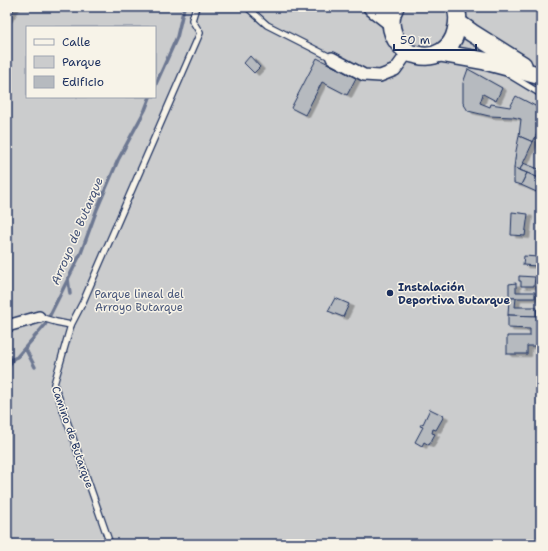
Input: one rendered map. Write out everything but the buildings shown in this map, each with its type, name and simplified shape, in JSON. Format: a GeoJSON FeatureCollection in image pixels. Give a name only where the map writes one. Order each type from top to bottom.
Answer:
{"type":"FeatureCollection","features":[{"type":"Feature","properties":{"kind":"main road"},"geometry":{"type":"LineString","coordinates":[[372,7],[393,14],[393,35],[399,45],[408,52],[421,56],[433,56],[440,53],[450,45],[455,36],[457,11]]}},
{"type":"Feature","properties":{"kind":"main road"},"geometry":{"type":"LineString","coordinates":[[457,11],[472,33],[539,75]]}},
{"type":"Feature","properties":{"kind":"main road"},"geometry":{"type":"LineString","coordinates":[[440,53],[485,61],[539,75]]}},
{"type":"Feature","properties":{"kind":"street"},"geometry":{"type":"LineString","coordinates":[[332,58],[364,75],[380,76],[395,70],[408,52]]}},
{"type":"Feature","properties":{"kind":"street"},"geometry":{"type":"LineString","coordinates":[[7,326],[38,317]]}},
{"type":"Feature","properties":{"kind":"lane","name":"Camino de Butarque"},"geometry":{"type":"LineString","coordinates":[[110,544],[54,384],[71,325],[83,302],[200,33],[192,20],[196,7]]}},
{"type":"Feature","properties":{"kind":"lane"},"geometry":{"type":"LineString","coordinates":[[247,7],[266,25],[332,58]]}},
{"type":"Feature","properties":{"kind":"lane"},"geometry":{"type":"LineString","coordinates":[[485,61],[541,94]]}},
{"type":"Feature","properties":{"kind":"lane"},"geometry":{"type":"LineString","coordinates":[[38,317],[71,325]]}},
{"type":"Feature","properties":{"kind":"green space","name":"Parque lineal del Arroyo Butarque"},"geometry":{"type":"Polygon","coordinates":[[[7,7],[541,7],[541,544],[7,544],[7,7]]]}},
{"type":"Feature","properties":{"kind":"waterway","name":"Arroyo de Butarque"},"geometry":{"type":"LineString","coordinates":[[156,84],[177,37],[184,7]]}},
{"type":"Feature","properties":{"kind":"waterway","name":"Arroyo de Butarque"},"geometry":{"type":"LineString","coordinates":[[7,361],[17,357],[45,325],[81,253],[97,209],[118,160],[145,110],[150,98]]}},
{"type":"Feature","properties":{"kind":"waterway"},"geometry":{"type":"LineString","coordinates":[[68,279],[70,294]]}},
{"type":"Feature","properties":{"kind":"waterway"},"geometry":{"type":"LineString","coordinates":[[25,348],[35,367]]}},
{"type":"Feature","properties":{"kind":"waterway"},"geometry":{"type":"LineString","coordinates":[[7,370],[13,359]]}},
{"type":"Feature","properties":{"kind":"place","name":"Instalación Deportiva Butarque"},"geometry":{"type":"Point","coordinates":[390,293]}}]}
